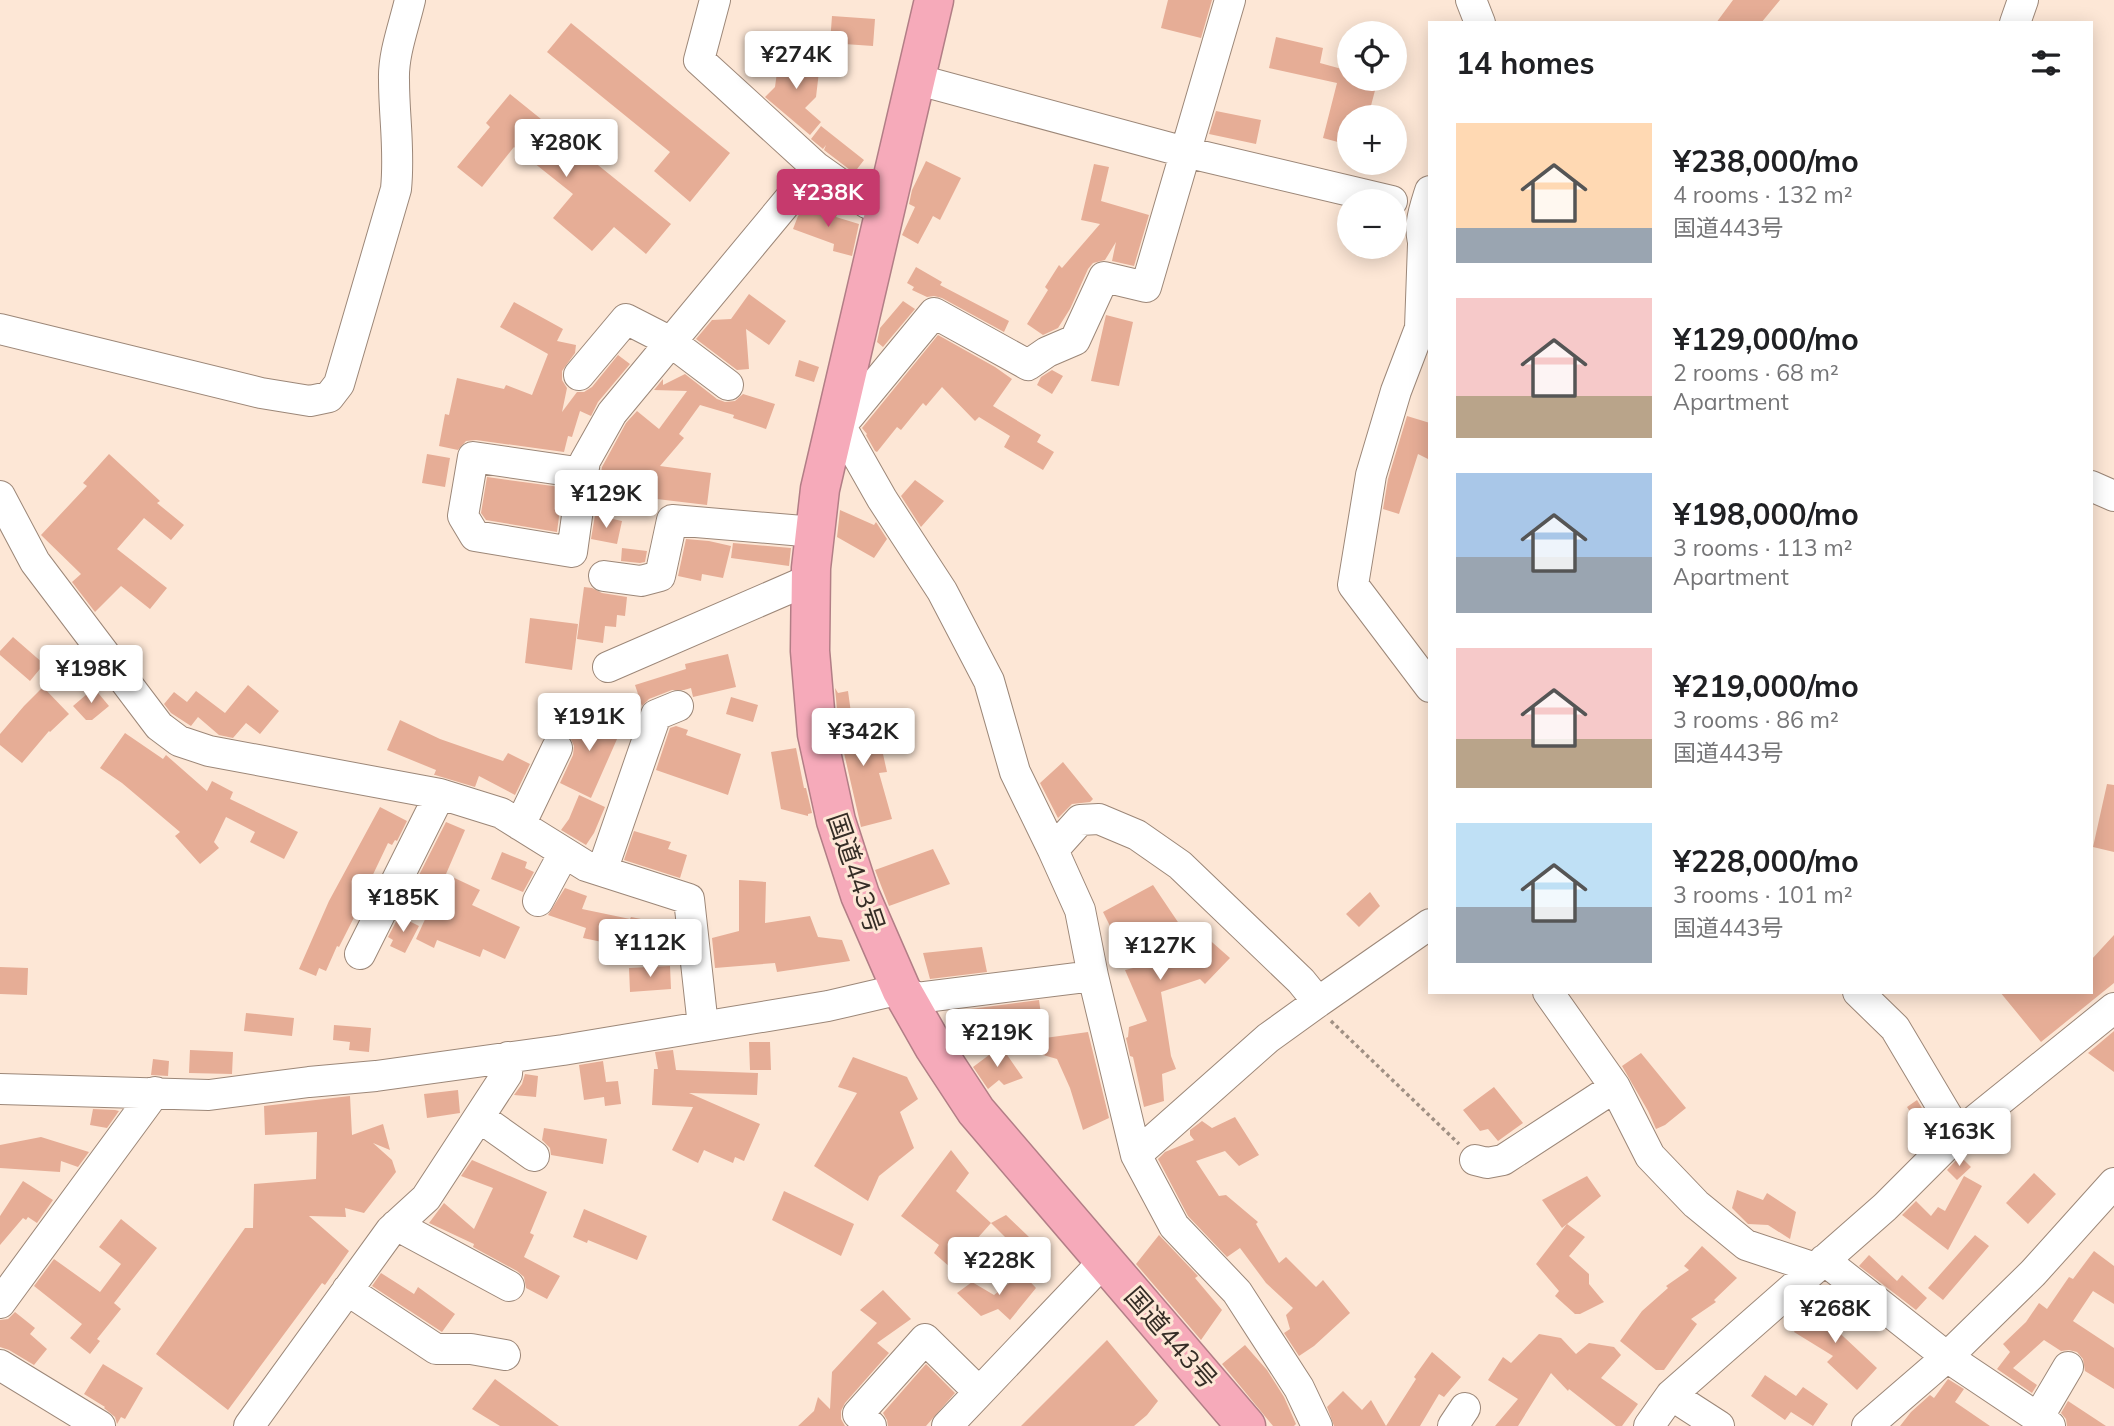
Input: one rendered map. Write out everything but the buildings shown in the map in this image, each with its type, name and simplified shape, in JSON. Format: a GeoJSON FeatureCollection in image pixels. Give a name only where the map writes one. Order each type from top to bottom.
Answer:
{"type":"FeatureCollection","features":[{"type":"Feature","properties":{"kind":"highway","name":"国道443号"},"geometry":{"type":"LineString","coordinates":[[934,0],[820,489],[811,579],[810,651],[817,734],[836,821],[860,895],[901,989],[934,1047],[976,1111],[1246,1426]]}},
{"type":"Feature","properties":{"kind":"street"},"geometry":{"type":"LineString","coordinates":[[0,329],[261,393],[310,401],[329,397],[339,384],[396,189],[399,163],[393,78],[410,0]]}},
{"type":"Feature","properties":{"kind":"street"},"geometry":{"type":"LineString","coordinates":[[715,0],[699,60],[816,167],[866,203],[885,209]]}},
{"type":"Feature","properties":{"kind":"street"},"geometry":{"type":"LineString","coordinates":[[1230,0],[1146,287],[1104,277],[1075,340],[1047,352],[1028,365],[934,313],[849,416],[836,418],[882,499],[942,591],[989,681],[1015,772],[1080,910],[1136,1155],[1174,1226],[1237,1292],[1299,1388],[1317,1426]]}},
{"type":"Feature","properties":{"kind":"street"},"geometry":{"type":"LineString","coordinates":[[1471,0],[1479,21]]}},
{"type":"Feature","properties":{"kind":"street"},"geometry":{"type":"LineString","coordinates":[[2016,21],[2023,0]]}},
{"type":"Feature","properties":{"kind":"street"},"geometry":{"type":"LineString","coordinates":[[915,79],[1185,152],[1340,189]]}},
{"type":"Feature","properties":{"kind":"street"},"geometry":{"type":"LineString","coordinates":[[583,473],[585,461],[612,413],[816,167]]}},
{"type":"Feature","properties":{"kind":"street"},"geometry":{"type":"LineString","coordinates":[[1407,201],[1427,200],[1420,236],[1426,248],[1420,328],[1396,391],[1371,475],[1353,585],[1428,684]]}},
{"type":"Feature","properties":{"kind":"street"},"geometry":{"type":"LineString","coordinates":[[579,375],[626,319],[671,342],[728,385]]}},
{"type":"Feature","properties":{"kind":"street"},"geometry":{"type":"LineString","coordinates":[[2093,487],[2114,496]]}},
{"type":"Feature","properties":{"kind":"street"},"geometry":{"type":"LineString","coordinates":[[0,496],[35,562],[159,726],[179,741],[209,751],[440,794],[501,813],[586,866],[689,899],[703,1026]]}},
{"type":"Feature","properties":{"kind":"street"},"geometry":{"type":"LineString","coordinates":[[604,576],[641,581],[660,576],[672,520],[816,532]]}},
{"type":"Feature","properties":{"kind":"street"},"geometry":{"type":"LineString","coordinates":[[608,667],[811,579]]}},
{"type":"Feature","properties":{"kind":"street"},"geometry":{"type":"LineString","coordinates":[[601,871],[656,715],[678,706]]}},
{"type":"Feature","properties":{"kind":"street"},"geometry":{"type":"LineString","coordinates":[[520,825],[557,748]]}},
{"type":"Feature","properties":{"kind":"street"},"geometry":{"type":"LineString","coordinates":[[359,954],[440,794]]}},
{"type":"Feature","properties":{"kind":"street"},"geometry":{"type":"LineString","coordinates":[[1053,850],[1080,820],[1099,819],[1137,835],[1180,865],[1301,981],[1318,1002]]}},
{"type":"Feature","properties":{"kind":"street"},"geometry":{"type":"LineString","coordinates":[[538,901],[564,853]]}},
{"type":"Feature","properties":{"kind":"street"},"geometry":{"type":"LineString","coordinates":[[1136,1155],[1268,1038],[1428,925]]}},
{"type":"Feature","properties":{"kind":"street"},"geometry":{"type":"LineString","coordinates":[[0,1089],[209,1095],[376,1076],[508,1057],[828,1006],[901,989],[917,998],[1093,976]]}},
{"type":"Feature","properties":{"kind":"street"},"geometry":{"type":"LineString","coordinates":[[1549,994],[1615,1087],[1650,1156],[1696,1204],[1746,1245],[1819,1264],[1947,1357],[2044,1422],[2068,1367]]}},
{"type":"Feature","properties":{"kind":"street"},"geometry":{"type":"LineString","coordinates":[[1860,994],[1895,1028],[1958,1134]]}},
{"type":"Feature","properties":{"kind":"street"},"geometry":{"type":"LineString","coordinates":[[1649,1426],[1671,1395],[1885,1207],[1958,1134],[2114,1007]]}},
{"type":"Feature","properties":{"kind":"street"},"geometry":{"type":"LineString","coordinates":[[248,1426],[396,1225],[426,1198],[507,1074],[508,1057]]}},
{"type":"Feature","properties":{"kind":"street"},"geometry":{"type":"LineString","coordinates":[[1475,1160],[1488,1163],[1503,1160],[1615,1087]]}},
{"type":"Feature","properties":{"kind":"street"},"geometry":{"type":"LineString","coordinates":[[0,1303],[155,1093]]}},
{"type":"Feature","properties":{"kind":"street"},"geometry":{"type":"LineString","coordinates":[[479,1116],[534,1156]]}},
{"type":"Feature","properties":{"kind":"street"},"geometry":{"type":"LineString","coordinates":[[1867,1426],[1947,1357],[2033,1273],[2114,1183]]}},
{"type":"Feature","properties":{"kind":"street"},"geometry":{"type":"LineString","coordinates":[[396,1225],[509,1286]]}},
{"type":"Feature","properties":{"kind":"street"},"geometry":{"type":"LineString","coordinates":[[947,1426],[1104,1261]]}},
{"type":"Feature","properties":{"kind":"street"},"geometry":{"type":"LineString","coordinates":[[347,1290],[436,1349],[471,1349],[505,1355]]}},
{"type":"Feature","properties":{"kind":"street"},"geometry":{"type":"LineString","coordinates":[[871,1426],[858,1415],[925,1339],[979,1392]]}},
{"type":"Feature","properties":{"kind":"street"},"geometry":{"type":"LineString","coordinates":[[0,1365],[100,1426]]}},
{"type":"Feature","properties":{"kind":"street"},"geometry":{"type":"LineString","coordinates":[[1671,1395],[1719,1426]]}},
{"type":"Feature","properties":{"kind":"path"},"geometry":{"type":"LineString","coordinates":[[1318,1002],[1323,1013],[1338,1029],[1475,1160]]}}]}
